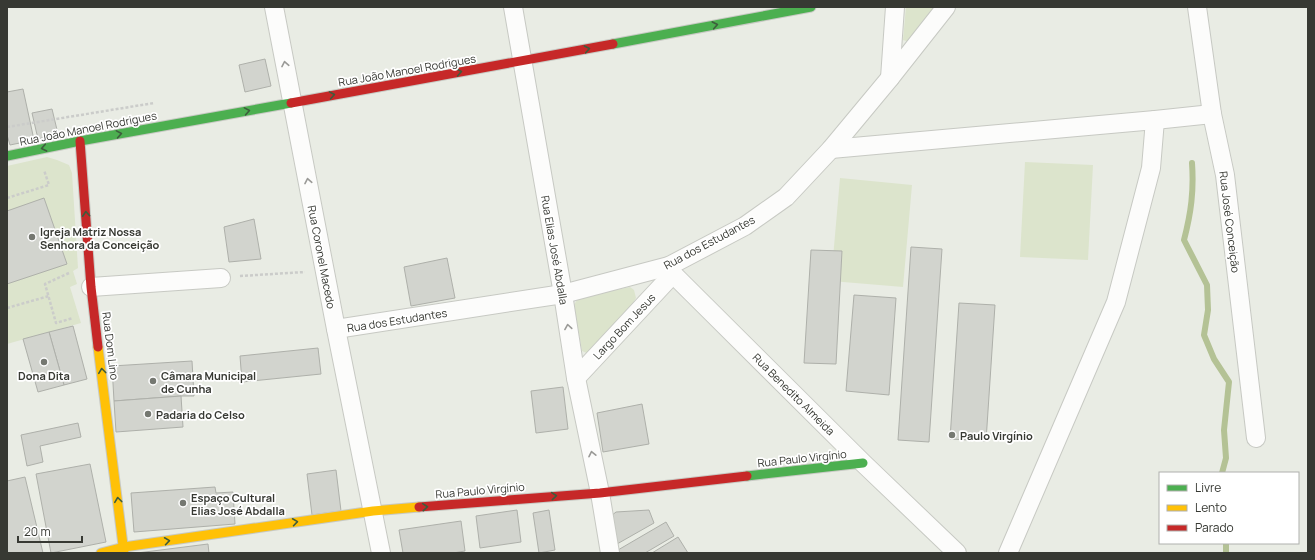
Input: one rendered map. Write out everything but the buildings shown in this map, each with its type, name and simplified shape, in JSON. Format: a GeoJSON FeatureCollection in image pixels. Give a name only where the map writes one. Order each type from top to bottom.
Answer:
{"type":"FeatureCollection","features":[{"type":"Feature","properties":{"kind":"street","name":"Rua Coronel Macedo"},"geometry":{"type":"LineString","coordinates":[[274,7],[381,553]]}},
{"type":"Feature","properties":{"kind":"street","name":"Rua Elias José Abdalla"},"geometry":{"type":"LineString","coordinates":[[512,7],[563,294],[576,378],[600,493],[610,553]]}},
{"type":"Feature","properties":{"kind":"street","name":"Rua João Manoel Rodrigues"},"geometry":{"type":"LineString","coordinates":[[7,156],[80,141],[811,7]]}},
{"type":"Feature","properties":{"kind":"street"},"geometry":{"type":"LineString","coordinates":[[890,78],[895,7]]}},
{"type":"Feature","properties":{"kind":"street","name":"Rua dos Estudantes"},"geometry":{"type":"LineString","coordinates":[[336,329],[563,294],[671,270],[745,226],[786,197],[831,149],[946,7]]}},
{"type":"Feature","properties":{"kind":"street","name":"Rua José Conceição"},"geometry":{"type":"LineString","coordinates":[[1197,7],[1212,114],[1225,175],[1256,438]]}},
{"type":"Feature","properties":{"kind":"street"},"geometry":{"type":"LineString","coordinates":[[831,149],[1212,114]]}},
{"type":"Feature","properties":{"kind":"street"},"geometry":{"type":"LineString","coordinates":[[1008,553],[1116,302],[1150,168],[1156,120]]}},
{"type":"Feature","properties":{"kind":"street","name":"Rua Dom Lino"},"geometry":{"type":"LineString","coordinates":[[80,141],[91,287],[124,550]]}},
{"type":"Feature","properties":{"kind":"street","name":"Largo Bom Jesus"},"geometry":{"type":"LineString","coordinates":[[576,378],[671,270]]}},
{"type":"Feature","properties":{"kind":"street","name":"Rua Benedito Almeida"},"geometry":{"type":"LineString","coordinates":[[671,270],[863,463],[956,553]]}},
{"type":"Feature","properties":{"kind":"street"},"geometry":{"type":"LineString","coordinates":[[91,287],[221,278]]}},
{"type":"Feature","properties":{"kind":"street","name":"Rua Paulo Virgínio"},"geometry":{"type":"LineString","coordinates":[[101,553],[373,511],[600,493],[863,463]]}},
{"type":"Feature","properties":{"kind":"path"},"geometry":{"type":"LineString","coordinates":[[7,198],[49,186],[43,165]]}},
{"type":"Feature","properties":{"kind":"path"},"geometry":{"type":"LineString","coordinates":[[73,271],[45,284],[56,323],[79,316]]}},
{"type":"Feature","properties":{"kind":"path"},"geometry":{"type":"LineString","coordinates":[[221,278],[325,271]]}},
{"type":"Feature","properties":{"kind":"path"},"geometry":{"type":"LineString","coordinates":[[7,308],[48,296]]}},
{"type":"Feature","properties":{"kind":"green space"},"geometry":{"type":"Polygon","coordinates":[[[906,7],[937,7],[910,42],[903,40],[906,7]]]}},
{"type":"Feature","properties":{"kind":"green space"},"geometry":{"type":"Polygon","coordinates":[[[47,157],[69,165],[72,173],[78,268],[73,271],[77,284],[70,287],[81,323],[7,344],[7,166],[47,157]]]}},
{"type":"Feature","properties":{"kind":"green space"},"geometry":{"type":"Polygon","coordinates":[[[1025,162],[1093,165],[1088,260],[1020,257],[1025,162]]]}},
{"type":"Feature","properties":{"kind":"green space"},"geometry":{"type":"Polygon","coordinates":[[[840,178],[912,185],[903,287],[831,281],[840,178]]]}},
{"type":"Feature","properties":{"kind":"green space"},"geometry":{"type":"Polygon","coordinates":[[[630,287],[634,290],[636,298],[633,303],[589,354],[582,351],[574,305],[578,298],[630,287]]]}},
{"type":"Feature","properties":{"kind":"waterway"},"geometry":{"type":"LineString","coordinates":[[1192,163],[1193,183],[1184,240],[1207,285],[1208,310],[1204,335],[1214,359],[1229,382],[1224,430],[1226,458],[1222,472]]}},
{"type":"Feature","properties":{"kind":"waterway"},"geometry":{"type":"LineString","coordinates":[[1226,544],[1226,553]]}},
{"type":"Feature","properties":{"kind":"traffic: fast"},"geometry":{"type":"LineString","coordinates":[[613,44],[811,7]]}},
{"type":"Feature","properties":{"kind":"traffic: fast"},"geometry":{"type":"LineString","coordinates":[[7,156],[80,141],[291,103]]}},
{"type":"Feature","properties":{"kind":"traffic: fast"},"geometry":{"type":"LineString","coordinates":[[747,476],[863,463]]}},
{"type":"Feature","properties":{"kind":"traffic: slow"},"geometry":{"type":"LineString","coordinates":[[98,347],[124,553]]}},
{"type":"Feature","properties":{"kind":"traffic: slow"},"geometry":{"type":"LineString","coordinates":[[101,553],[124,547],[373,511],[419,507]]}},
{"type":"Feature","properties":{"kind":"traffic: jam"},"geometry":{"type":"LineString","coordinates":[[291,103],[613,44]]}},
{"type":"Feature","properties":{"kind":"traffic: jam"},"geometry":{"type":"LineString","coordinates":[[80,141],[91,287],[98,347]]}},
{"type":"Feature","properties":{"kind":"traffic: jam"},"geometry":{"type":"LineString","coordinates":[[419,507],[600,493],[747,476]]}},
{"type":"Feature","properties":{"kind":"place","name":"Igreja Matriz Nossa Senhora da Conceição"},"geometry":{"type":"Point","coordinates":[32,237]}},
{"type":"Feature","properties":{"kind":"place","name":"Dona Dita"},"geometry":{"type":"Point","coordinates":[44,362]}},
{"type":"Feature","properties":{"kind":"place","name":"Câmara Municipal de Cunha"},"geometry":{"type":"Point","coordinates":[153,381]}},
{"type":"Feature","properties":{"kind":"place","name":"Padaria do Celso"},"geometry":{"type":"Point","coordinates":[148,414]}},
{"type":"Feature","properties":{"kind":"place","name":"Paulo Virgínio"},"geometry":{"type":"Point","coordinates":[952,435]}},
{"type":"Feature","properties":{"kind":"place","name":"Espaço Cultural Elias José Abdalla"},"geometry":{"type":"Point","coordinates":[183,503]}}]}
